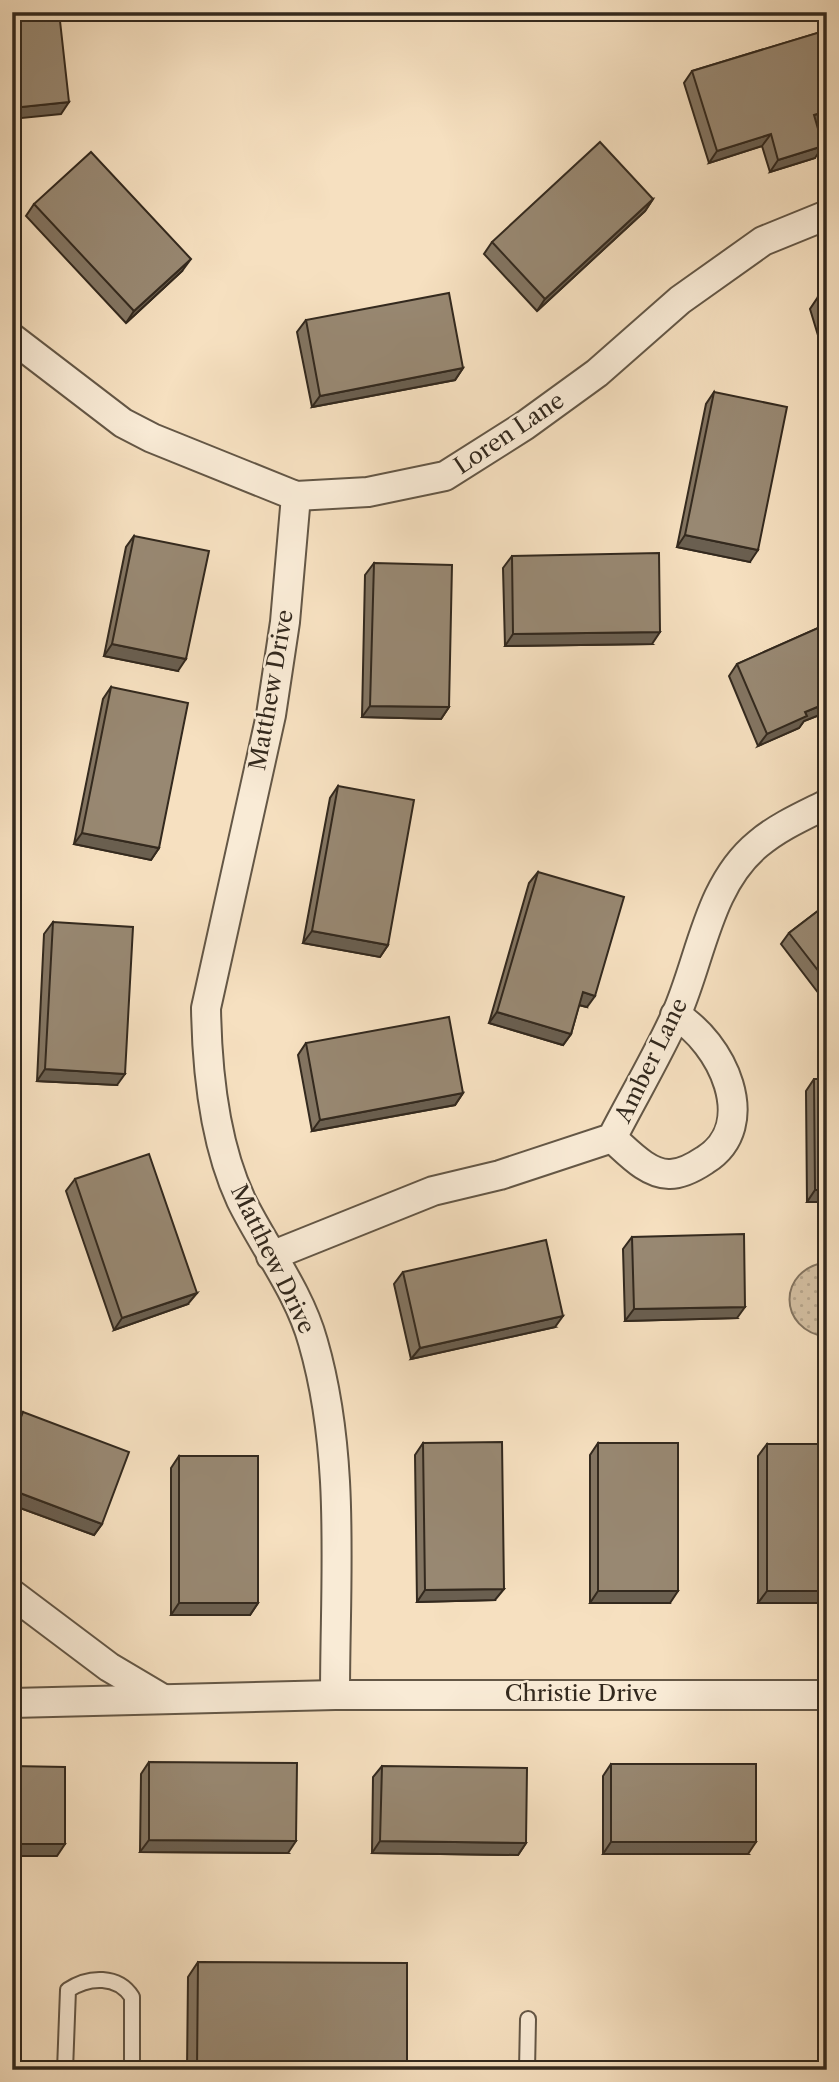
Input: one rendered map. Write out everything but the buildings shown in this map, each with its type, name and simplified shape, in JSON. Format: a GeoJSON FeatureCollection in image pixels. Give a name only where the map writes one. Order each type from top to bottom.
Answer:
{"type":"FeatureCollection","features":[{"type":"Feature","properties":{"kind":"street","name":"Loren Lane"},"geometry":{"type":"LineString","coordinates":[[12,338],[123,423],[152,438],[296,496],[369,492],[445,476],[524,426],[597,373],[680,300],[763,241],[827,215]]}},
{"type":"Feature","properties":{"kind":"street","name":"Matthew Drive"},"geometry":{"type":"LineString","coordinates":[[296,496],[285,622],[271,715],[206,1008],[207,1055],[219,1128],[240,1197],[289,1285],[312,1338],[332,1430],[335,1695]]}},
{"type":"Feature","properties":{"kind":"street","name":"Amber Lane"},"geometry":{"type":"LineString","coordinates":[[271,1256],[433,1191],[500,1175],[612,1138],[675,1016],[714,907],[730,875],[757,845],[787,824],[827,804]]}},
{"type":"Feature","properties":{"kind":"street"},"geometry":{"type":"LineString","coordinates":[[612,1138],[642,1164],[669,1175],[694,1167],[719,1152],[732,1130],[732,1104],[725,1070],[708,1041],[691,1024],[675,1016]]}},
{"type":"Feature","properties":{"kind":"street"},"geometry":{"type":"LineString","coordinates":[[12,1594],[109,1667],[163,1699]]}},
{"type":"Feature","properties":{"kind":"street","name":"Christie Drive"},"geometry":{"type":"LineString","coordinates":[[12,1703],[335,1695],[827,1695]]}},
{"type":"Feature","properties":{"kind":"lane"},"geometry":{"type":"LineString","coordinates":[[65,2070],[68,1990],[89,1980],[117,1983],[132,1997],[132,2070]]}},
{"type":"Feature","properties":{"kind":"lane"},"geometry":{"type":"LineString","coordinates":[[527,2019],[527,2070]]}},
{"type":"Feature","properties":{"kind":"shaded area"},"geometry":{"type":"Polygon","coordinates":[[[827,1262],[827,1337],[811,1332],[799,1323],[792,1312],[790,1300],[792,1287],[799,1276],[811,1267],[827,1262]]]}}]}
